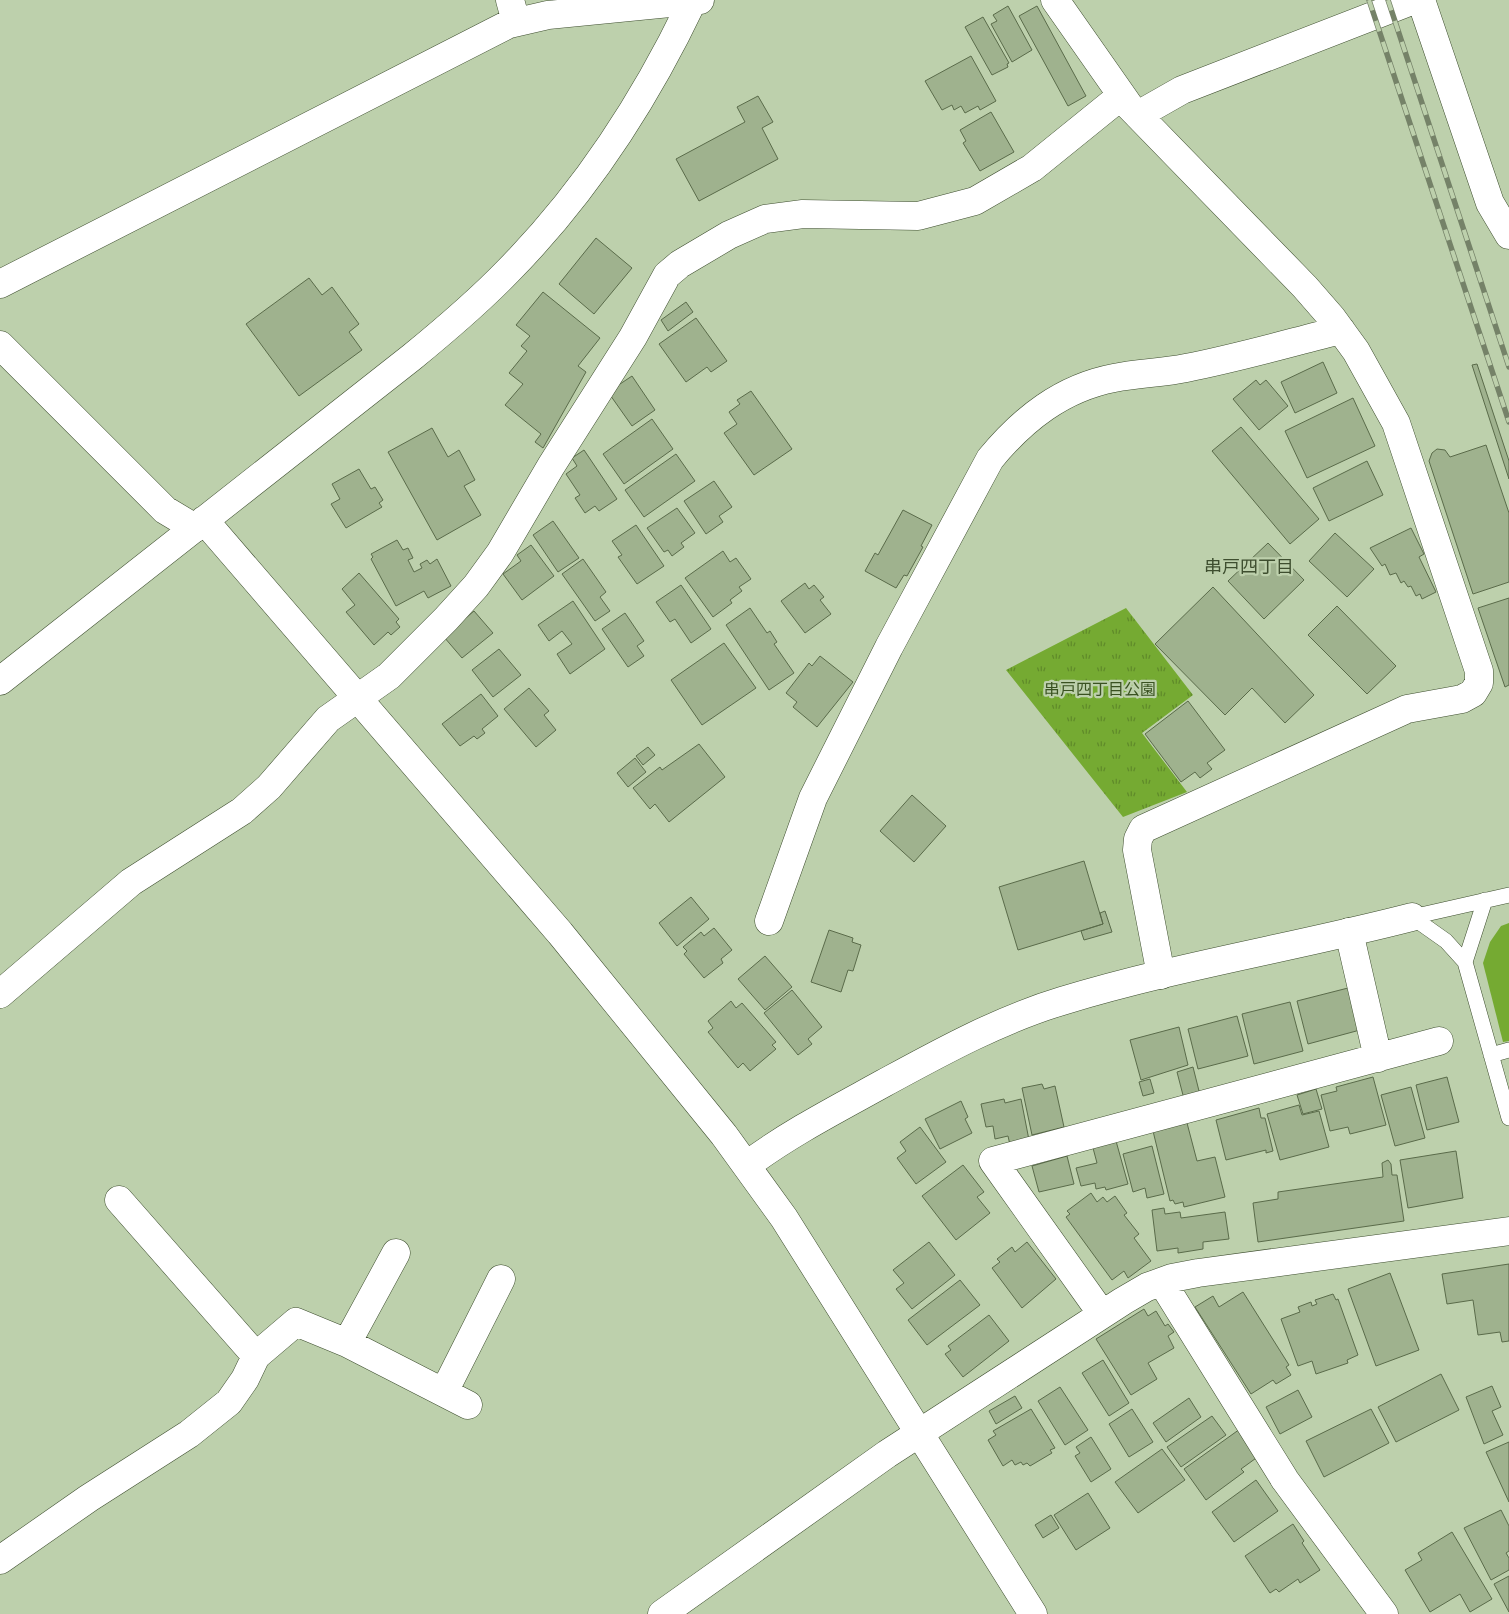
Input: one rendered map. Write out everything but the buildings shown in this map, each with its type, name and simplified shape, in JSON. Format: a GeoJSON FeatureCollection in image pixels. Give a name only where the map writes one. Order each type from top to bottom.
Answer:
{"type":"FeatureCollection","features":[{"type":"Feature","properties":{"kind":"street"},"geometry":{"type":"LineString","coordinates":[[0,681],[412,357],[462,316],[509,270],[581,186],[630,118],[663,61],[693,0]]}},
{"type":"Feature","properties":{"kind":"street"},"geometry":{"type":"LineString","coordinates":[[0,284],[490,32],[513,11],[548,15],[700,0]]}},
{"type":"Feature","properties":{"kind":"street"},"geometry":{"type":"LineString","coordinates":[[1055,0],[1130,105],[1305,287],[1341,330],[1378,386],[1396,423],[1479,671],[1479,683],[1473,694],[1462,699],[1407,709],[1243,785],[1152,823],[1143,829],[1138,839],[1137,850],[1161,975]]}},
{"type":"Feature","properties":{"kind":"street"},"geometry":{"type":"LineString","coordinates":[[0,994],[131,882],[242,811],[269,787],[328,719],[389,676],[446,619],[487,571],[633,337],[667,275],[680,264],[729,235],[765,218],[803,214],[918,216],[975,201],[1032,168],[1130,105],[1182,90],[1414,0]]}},
{"type":"Feature","properties":{"kind":"street"},"geometry":{"type":"LineString","coordinates":[[1421,0],[1499,201],[1509,235]]}},
{"type":"Feature","properties":{"kind":"street"},"geometry":{"type":"LineString","coordinates":[[769,921],[813,798],[889,647],[990,459],[1007,439],[1045,406],[1090,385],[1114,378],[1185,368],[1341,330]]}},
{"type":"Feature","properties":{"kind":"street"},"geometry":{"type":"LineString","coordinates":[[0,345],[165,510],[199,524],[360,698],[560,933],[747,1165],[784,1218],[918,1434],[1033,1614]]}},
{"type":"Feature","properties":{"kind":"street"},"geometry":{"type":"LineString","coordinates":[[747,1165],[798,1130],[936,1054],[997,1025],[1060,1001],[1161,975],[1412,917]]}},
{"type":"Feature","properties":{"kind":"street"},"geometry":{"type":"LineString","coordinates":[[1349,932],[1378,1058]]}},
{"type":"Feature","properties":{"kind":"street"},"geometry":{"type":"LineString","coordinates":[[1102,1314],[993,1161],[1438,1042]]}},
{"type":"Feature","properties":{"kind":"street"},"geometry":{"type":"LineString","coordinates":[[119,1200],[256,1356]]}},
{"type":"Feature","properties":{"kind":"street"},"geometry":{"type":"LineString","coordinates":[[662,1614],[918,1434],[1102,1314],[1147,1287],[1198,1273],[1509,1231]]}},
{"type":"Feature","properties":{"kind":"street"},"geometry":{"type":"LineString","coordinates":[[348,1343],[396,1254]]}},
{"type":"Feature","properties":{"kind":"street"},"geometry":{"type":"LineString","coordinates":[[444,1392],[501,1279]]}},
{"type":"Feature","properties":{"kind":"street"},"geometry":{"type":"LineString","coordinates":[[1162,1282],[1285,1480],[1384,1614]]}},
{"type":"Feature","properties":{"kind":"street"},"geometry":{"type":"LineString","coordinates":[[0,1560],[89,1498],[190,1434],[229,1402],[245,1379],[256,1356],[296,1322],[348,1343],[468,1405]]}},
{"type":"Feature","properties":{"kind":"lane"},"geometry":{"type":"LineString","coordinates":[[1412,917],[1509,895]]}},
{"type":"Feature","properties":{"kind":"lane"},"geometry":{"type":"LineString","coordinates":[[1465,962],[1485,900]]}},
{"type":"Feature","properties":{"kind":"lane"},"geometry":{"type":"LineString","coordinates":[[1412,917],[1446,941],[1465,962],[1509,1118]]}},
{"type":"Feature","properties":{"kind":"lane"},"geometry":{"type":"LineString","coordinates":[[1491,1055],[1509,1050]]}},
{"type":"Feature","properties":{"kind":"green space","name":"串戸四丁目公園"},"geometry":{"type":"Polygon","coordinates":[[[1126,608],[1193,695],[1142,733],[1187,792],[1123,817],[1006,670],[1126,608]]]}},
{"type":"Feature","properties":{"kind":"green space"},"geometry":{"type":"Polygon","coordinates":[[[1509,923],[1509,1041],[1503,1042],[1483,963],[1490,942],[1501,926],[1509,923]]]}},
{"type":"Feature","properties":{"kind":"railway"},"geometry":{"type":"LineString","coordinates":[[1369,0],[1509,422]]}},
{"type":"Feature","properties":{"kind":"railway"},"geometry":{"type":"LineString","coordinates":[[1388,0],[1509,367]]}},
{"type":"Feature","properties":{"kind":"district","name":"串戸四丁目"},"geometry":{"type":"Point","coordinates":[1249,567]}}]}
